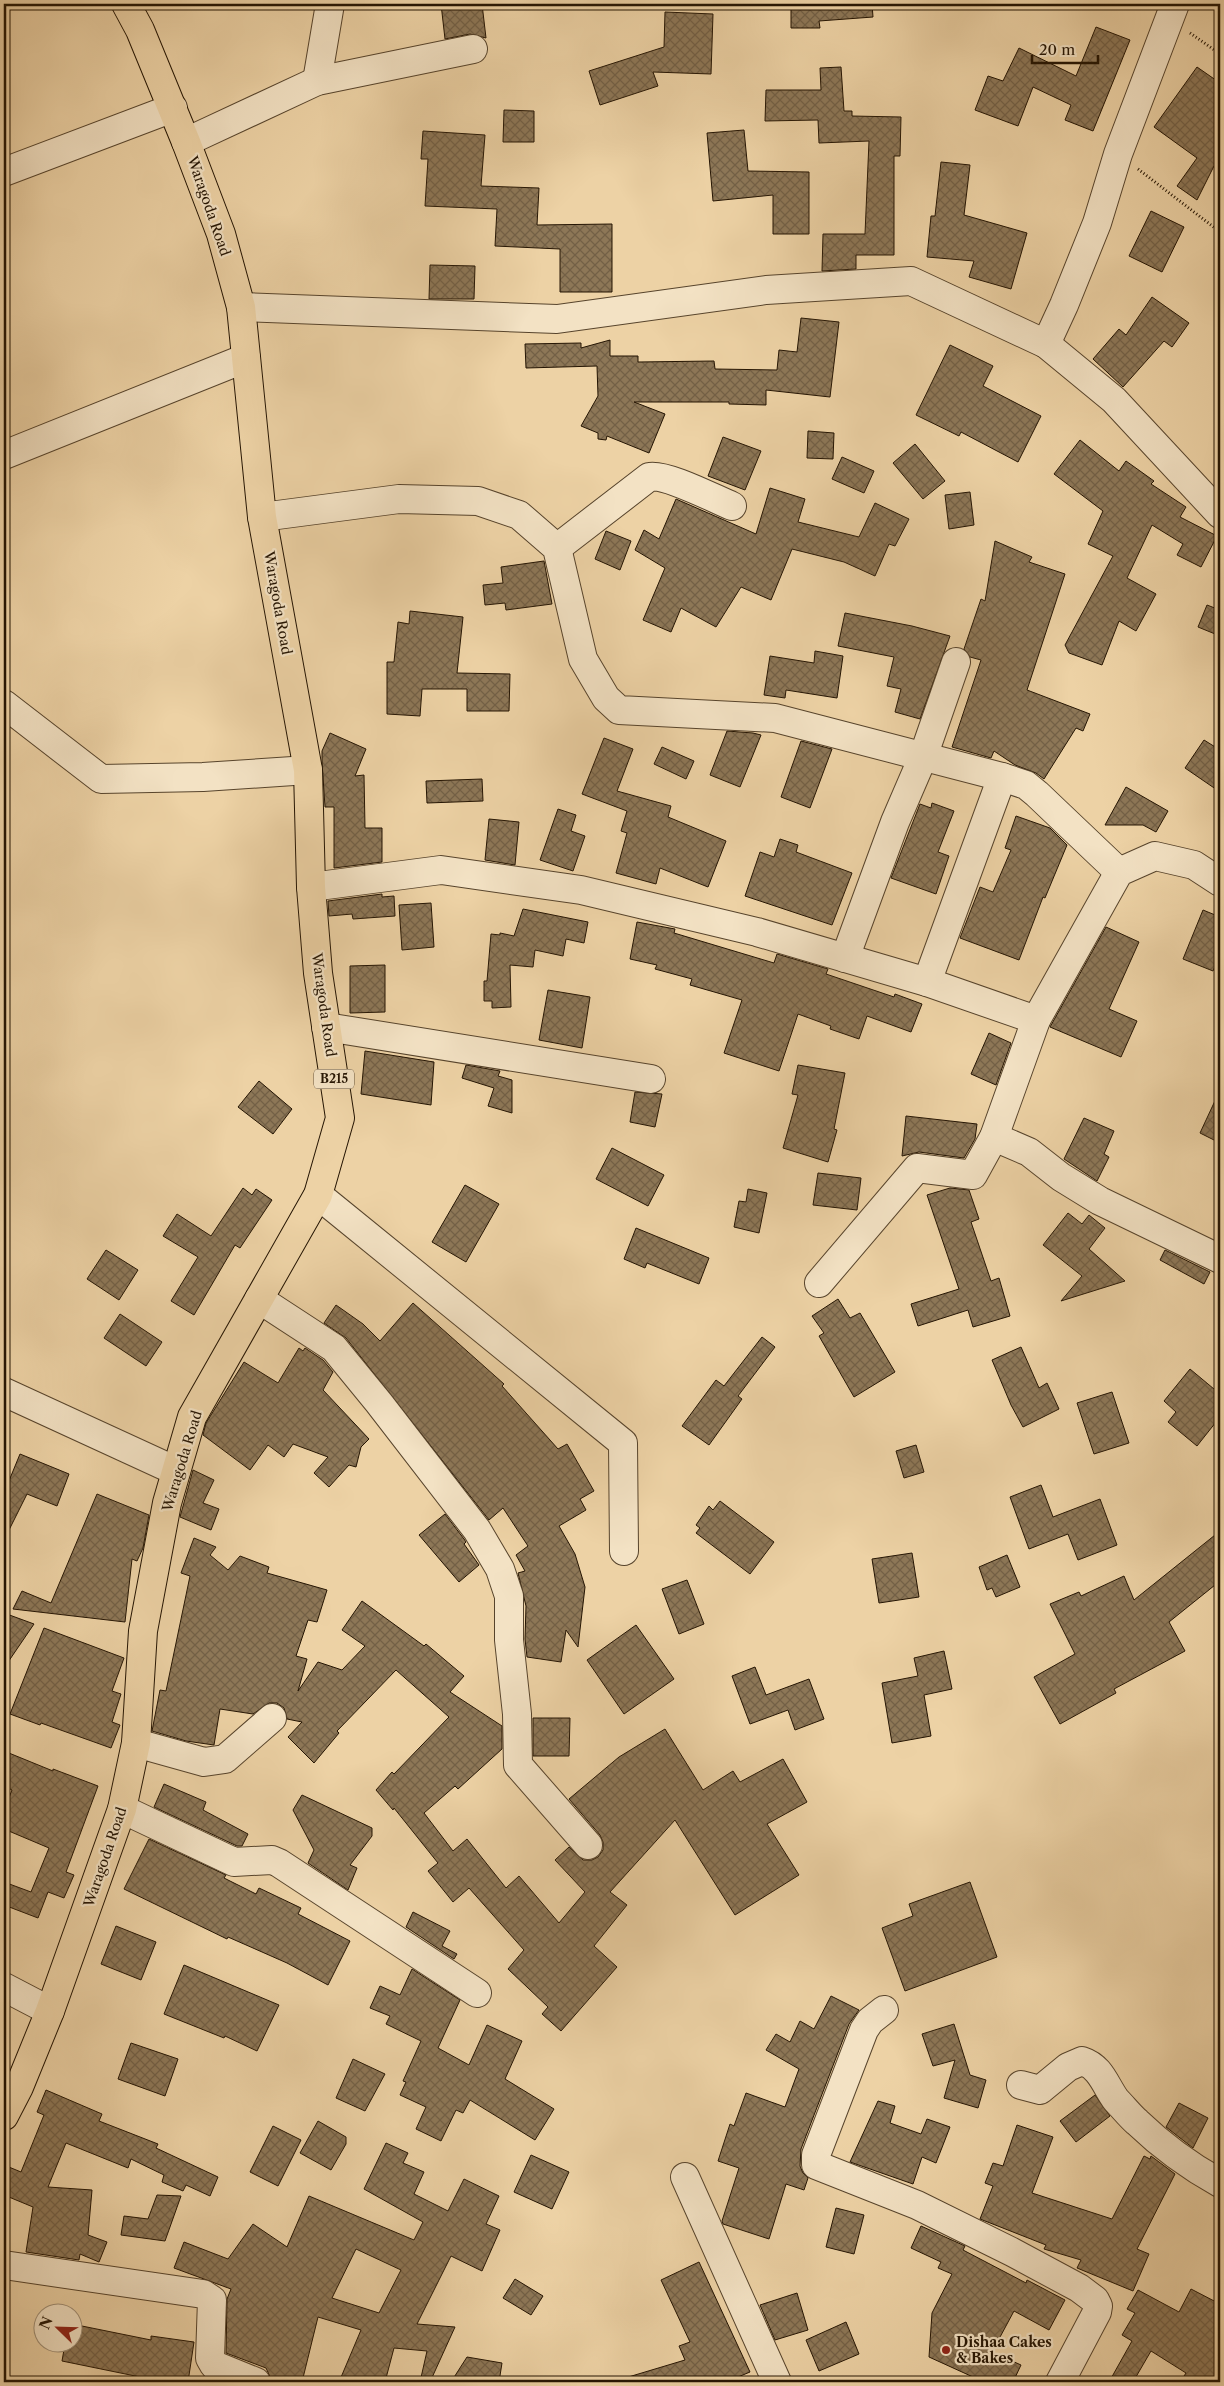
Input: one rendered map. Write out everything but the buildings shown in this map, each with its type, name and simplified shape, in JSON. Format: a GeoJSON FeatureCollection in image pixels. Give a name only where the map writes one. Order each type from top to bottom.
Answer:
{"type":"FeatureCollection","features":[{"type":"Feature","properties":{"kind":"main road","name":"Waragoda Road"},"geometry":{"type":"LineString","coordinates":[[4,2116],[11,2083],[50,2011],[122,1809],[136,1743],[143,1631],[167,1503],[192,1417],[318,1195],[340,1118],[318,973],[311,887],[308,770],[262,517],[241,307],[221,234],[173,108],[140,30],[126,4]]}},
{"type":"Feature","properties":{"kind":"street"},"geometry":{"type":"LineString","coordinates":[[317,81],[330,4]]}},
{"type":"Feature","properties":{"kind":"street"},"geometry":{"type":"LineString","coordinates":[[1046,344],[1064,305],[1096,223],[1118,154],[1173,11]]}},
{"type":"Feature","properties":{"kind":"street"},"geometry":{"type":"LineString","coordinates":[[186,142],[317,81],[473,49]]}},
{"type":"Feature","properties":{"kind":"street"},"geometry":{"type":"LineString","coordinates":[[4,172],[173,108]]}},
{"type":"Feature","properties":{"kind":"street"},"geometry":{"type":"LineString","coordinates":[[241,307],[557,319],[766,290],[911,281],[1046,344],[1114,400],[1220,514]]}},
{"type":"Feature","properties":{"kind":"street"},"geometry":{"type":"LineString","coordinates":[[4,455],[246,358]]}},
{"type":"Feature","properties":{"kind":"street"},"geometry":{"type":"LineString","coordinates":[[556,548],[649,477],[654,476],[671,481],[732,506]]}},
{"type":"Feature","properties":{"kind":"street"},"geometry":{"type":"LineString","coordinates":[[262,517],[399,500],[478,501],[519,515],[556,548],[583,659],[606,698],[619,710],[775,718],[1002,777],[1026,785],[1038,794],[1119,872]]}},
{"type":"Feature","properties":{"kind":"street"},"geometry":{"type":"LineString","coordinates":[[844,958],[895,822],[923,757],[956,662]]}},
{"type":"Feature","properties":{"kind":"street"},"geometry":{"type":"LineString","coordinates":[[4,704],[101,779],[204,777],[308,770]]}},
{"type":"Feature","properties":{"kind":"street"},"geometry":{"type":"LineString","coordinates":[[927,982],[1002,777]]}},
{"type":"Feature","properties":{"kind":"street"},"geometry":{"type":"LineString","coordinates":[[819,1283],[917,1168],[973,1175],[994,1137],[1036,1020],[1119,872],[1156,856],[1194,865],[1220,882]]}},
{"type":"Feature","properties":{"kind":"street"},"geometry":{"type":"LineString","coordinates":[[311,887],[442,870],[581,890],[757,932],[927,982],[1036,1020]]}},
{"type":"Feature","properties":{"kind":"street"},"geometry":{"type":"LineString","coordinates":[[326,1027],[650,1079]]}},
{"type":"Feature","properties":{"kind":"street"},"geometry":{"type":"LineString","coordinates":[[994,1137],[1029,1152],[1061,1177],[1100,1201],[1220,1259]]}},
{"type":"Feature","properties":{"kind":"street"},"geometry":{"type":"LineString","coordinates":[[318,1195],[624,1443],[624,1551]]}},
{"type":"Feature","properties":{"kind":"street"},"geometry":{"type":"LineString","coordinates":[[259,1299],[334,1348],[477,1530],[500,1569],[509,1596],[509,1640],[516,1714],[518,1765],[588,1845]]}},
{"type":"Feature","properties":{"kind":"street"},"geometry":{"type":"LineString","coordinates":[[4,1392],[176,1471]]}},
{"type":"Feature","properties":{"kind":"street"},"geometry":{"type":"LineString","coordinates":[[136,1743],[204,1762],[225,1759],[272,1718]]}},
{"type":"Feature","properties":{"kind":"street"},"geometry":{"type":"LineString","coordinates":[[122,1809],[234,1862],[272,1860],[279,1863],[477,1993]]}},
{"type":"Feature","properties":{"kind":"street"},"geometry":{"type":"LineString","coordinates":[[4,1987],[50,2011]]}},
{"type":"Feature","properties":{"kind":"street"},"geometry":{"type":"LineString","coordinates":[[884,2010],[864,2030],[816,2155],[816,2165],[917,2205],[1019,2256],[1088,2294],[1098,2306],[1097,2312],[1060,2382]]}},
{"type":"Feature","properties":{"kind":"street"},"geometry":{"type":"LineString","coordinates":[[1022,2085],[1040,2090],[1068,2067],[1082,2061],[1089,2063],[1097,2069],[1116,2099],[1136,2121],[1182,2162],[1220,2183]]}},
{"type":"Feature","properties":{"kind":"street"},"geometry":{"type":"LineString","coordinates":[[685,2177],[777,2382]]}},
{"type":"Feature","properties":{"kind":"street"},"geometry":{"type":"LineString","coordinates":[[4,2265],[203,2294],[212,2300],[210,2358],[214,2365],[256,2382]]}},
{"type":"Feature","properties":{"kind":"path"},"geometry":{"type":"LineString","coordinates":[[1173,11],[1220,54]]}},
{"type":"Feature","properties":{"kind":"path"},"geometry":{"type":"LineString","coordinates":[[1118,154],[1220,232]]}},
{"type":"Feature","properties":{"kind":"place","name":"Dishaa Cakes & Bakes"},"geometry":{"type":"Point","coordinates":[946,2350]}}]}
